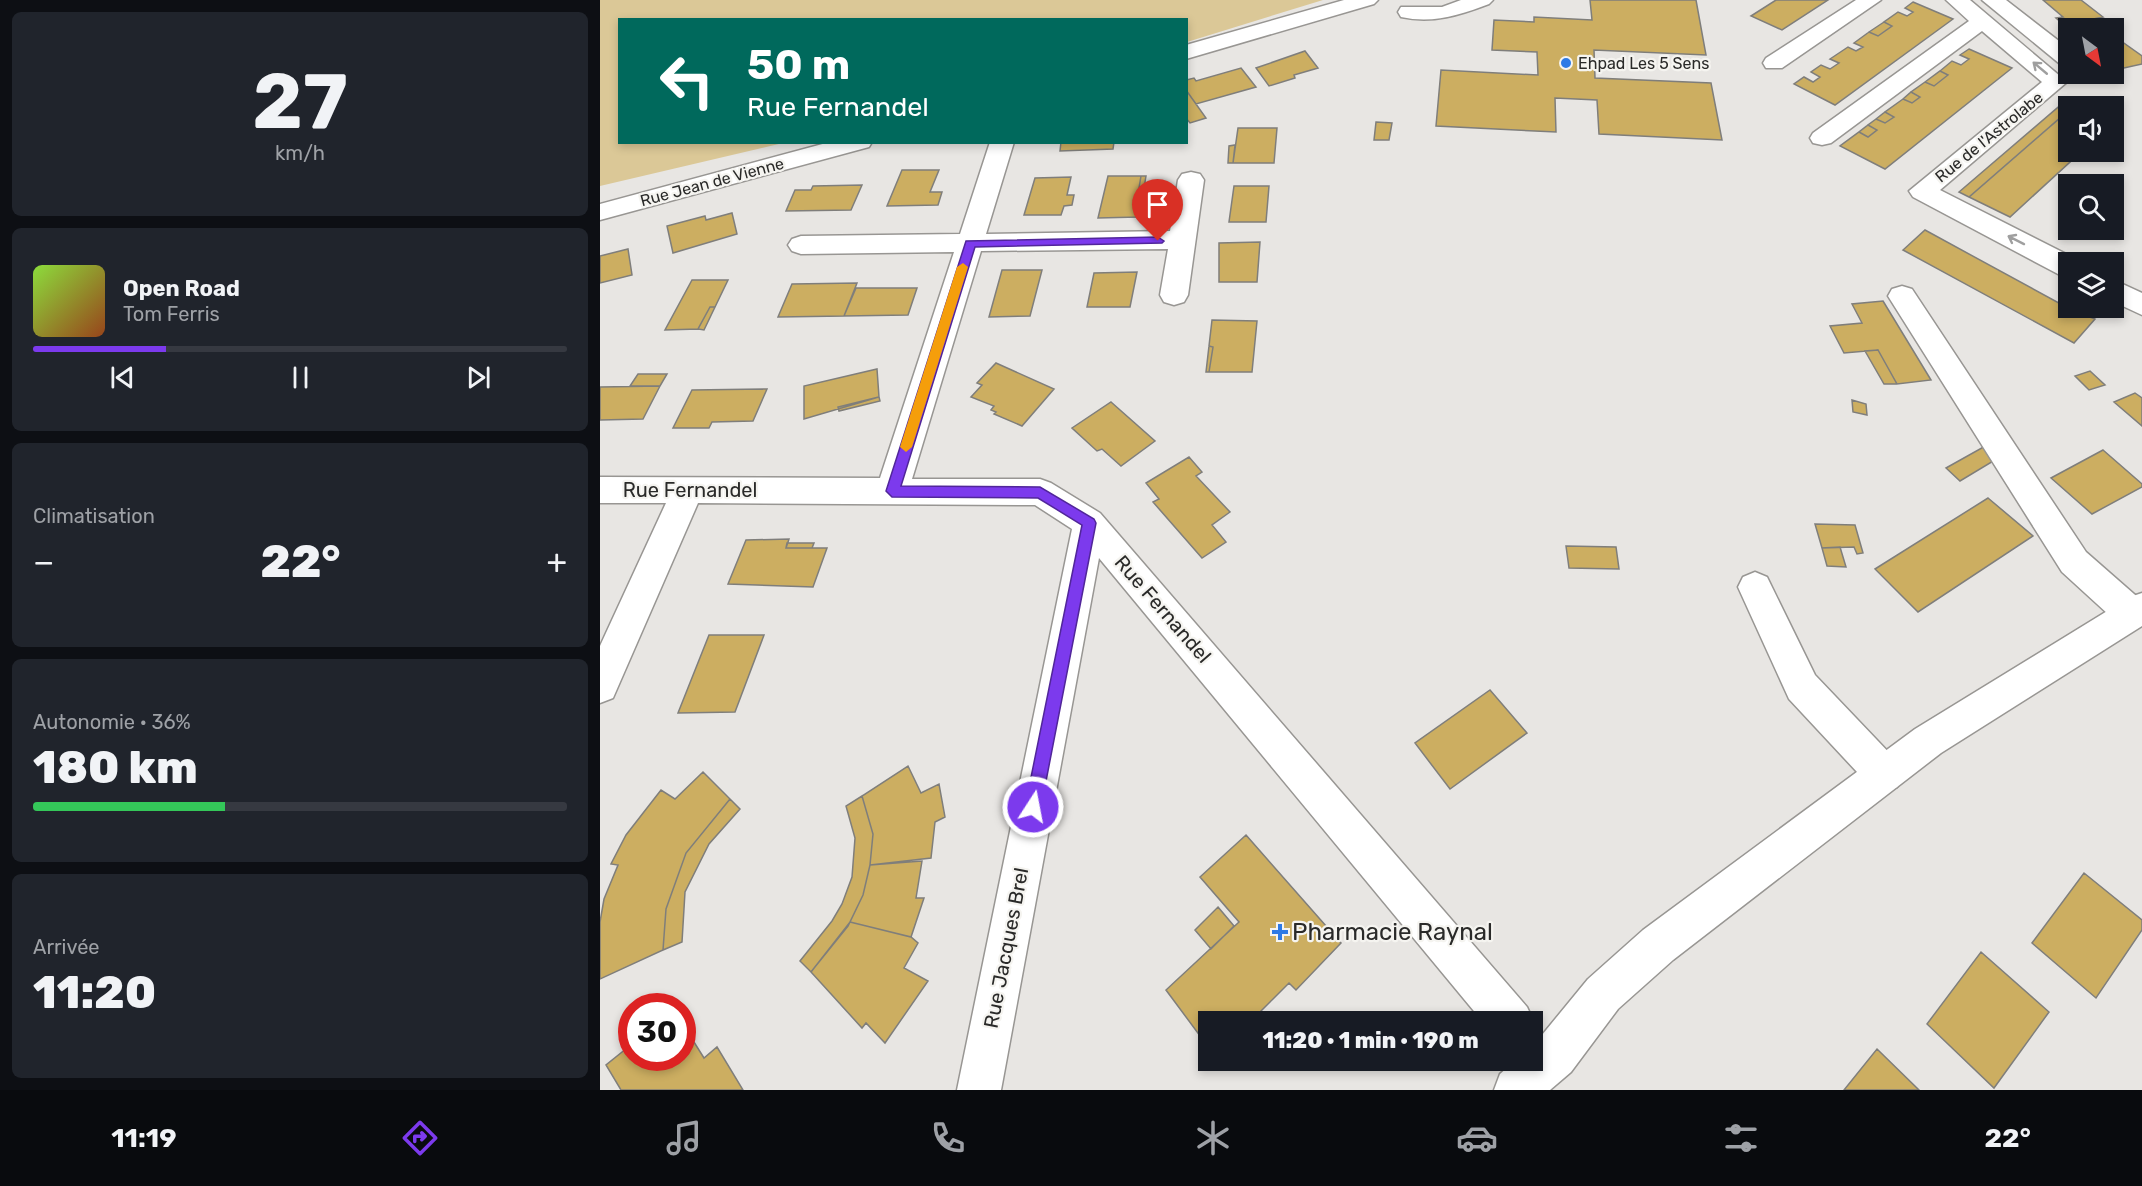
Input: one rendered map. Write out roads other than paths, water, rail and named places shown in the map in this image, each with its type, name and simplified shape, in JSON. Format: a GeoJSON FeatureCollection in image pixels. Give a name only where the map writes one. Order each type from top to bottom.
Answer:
{"type":"FeatureCollection","features":[{"type":"Feature","properties":{"kind":"street"},"geometry":{"type":"LineString","coordinates":[[1188,51],[1366,0]]}},
{"type":"Feature","properties":{"kind":"street"},"geometry":{"type":"LineString","coordinates":[[1409,12],[1444,13],[1482,0]]}},
{"type":"Feature","properties":{"kind":"street"},"geometry":{"type":"LineString","coordinates":[[1774,63],[1870,0]]}},
{"type":"Feature","properties":{"kind":"street","name":"Rue de l'Astrolabe"},"geometry":{"type":"LineString","coordinates":[[1957,0],[1987,10],[2058,53]]}},
{"type":"Feature","properties":{"kind":"street"},"geometry":{"type":"LineString","coordinates":[[1822,138],[1987,10]]}},
{"type":"Feature","properties":{"kind":"street","name":"Rue de l'Astrolabe"},"geometry":{"type":"LineString","coordinates":[[1987,10],[2056,82],[1922,191],[2058,262]]}},
{"type":"Feature","properties":{"kind":"street","name":"Rue Jean de Vienne"},"geometry":{"type":"LineString","coordinates":[[600,212],[853,144]]}},
{"type":"Feature","properties":{"kind":"street"},"geometry":{"type":"LineString","coordinates":[[892,491],[1001,144]]}},
{"type":"Feature","properties":{"kind":"street"},"geometry":{"type":"LineString","coordinates":[[1174,295],[1191,180]]}},
{"type":"Feature","properties":{"kind":"street"},"geometry":{"type":"LineString","coordinates":[[801,245],[1182,240]]}},
{"type":"Feature","properties":{"kind":"street"},"geometry":{"type":"LineString","coordinates":[[2124,295],[2142,305]]}},
{"type":"Feature","properties":{"kind":"street"},"geometry":{"type":"LineString","coordinates":[[1516,1090],[1548,1062],[1603,994],[1658,945],[1928,741],[2137,611],[2074,562],[1902,296]]}},
{"type":"Feature","properties":{"kind":"street"},"geometry":{"type":"LineString","coordinates":[[600,686],[688,489]]}},
{"type":"Feature","properties":{"kind":"street","name":"Rue Fernandel"},"geometry":{"type":"LineString","coordinates":[[600,490],[1040,492],[1089,523],[1503,1011]]}},
{"type":"Feature","properties":{"kind":"street","name":"Rue Jacques Brel"},"geometry":{"type":"LineString","coordinates":[[979,1090],[1089,523]]}},
{"type":"Feature","properties":{"kind":"street"},"geometry":{"type":"LineString","coordinates":[[1755,587],[1802,687],[1884,774]]}},
{"type":"Feature","properties":{"kind":"place","name":"Ehpad Les 5 Sens"},"geometry":{"type":"Point","coordinates":[1566,63]}},
{"type":"Feature","properties":{"kind":"place","name":"Pharmacie Raynal"},"geometry":{"type":"Point","coordinates":[1280,932]}}]}
